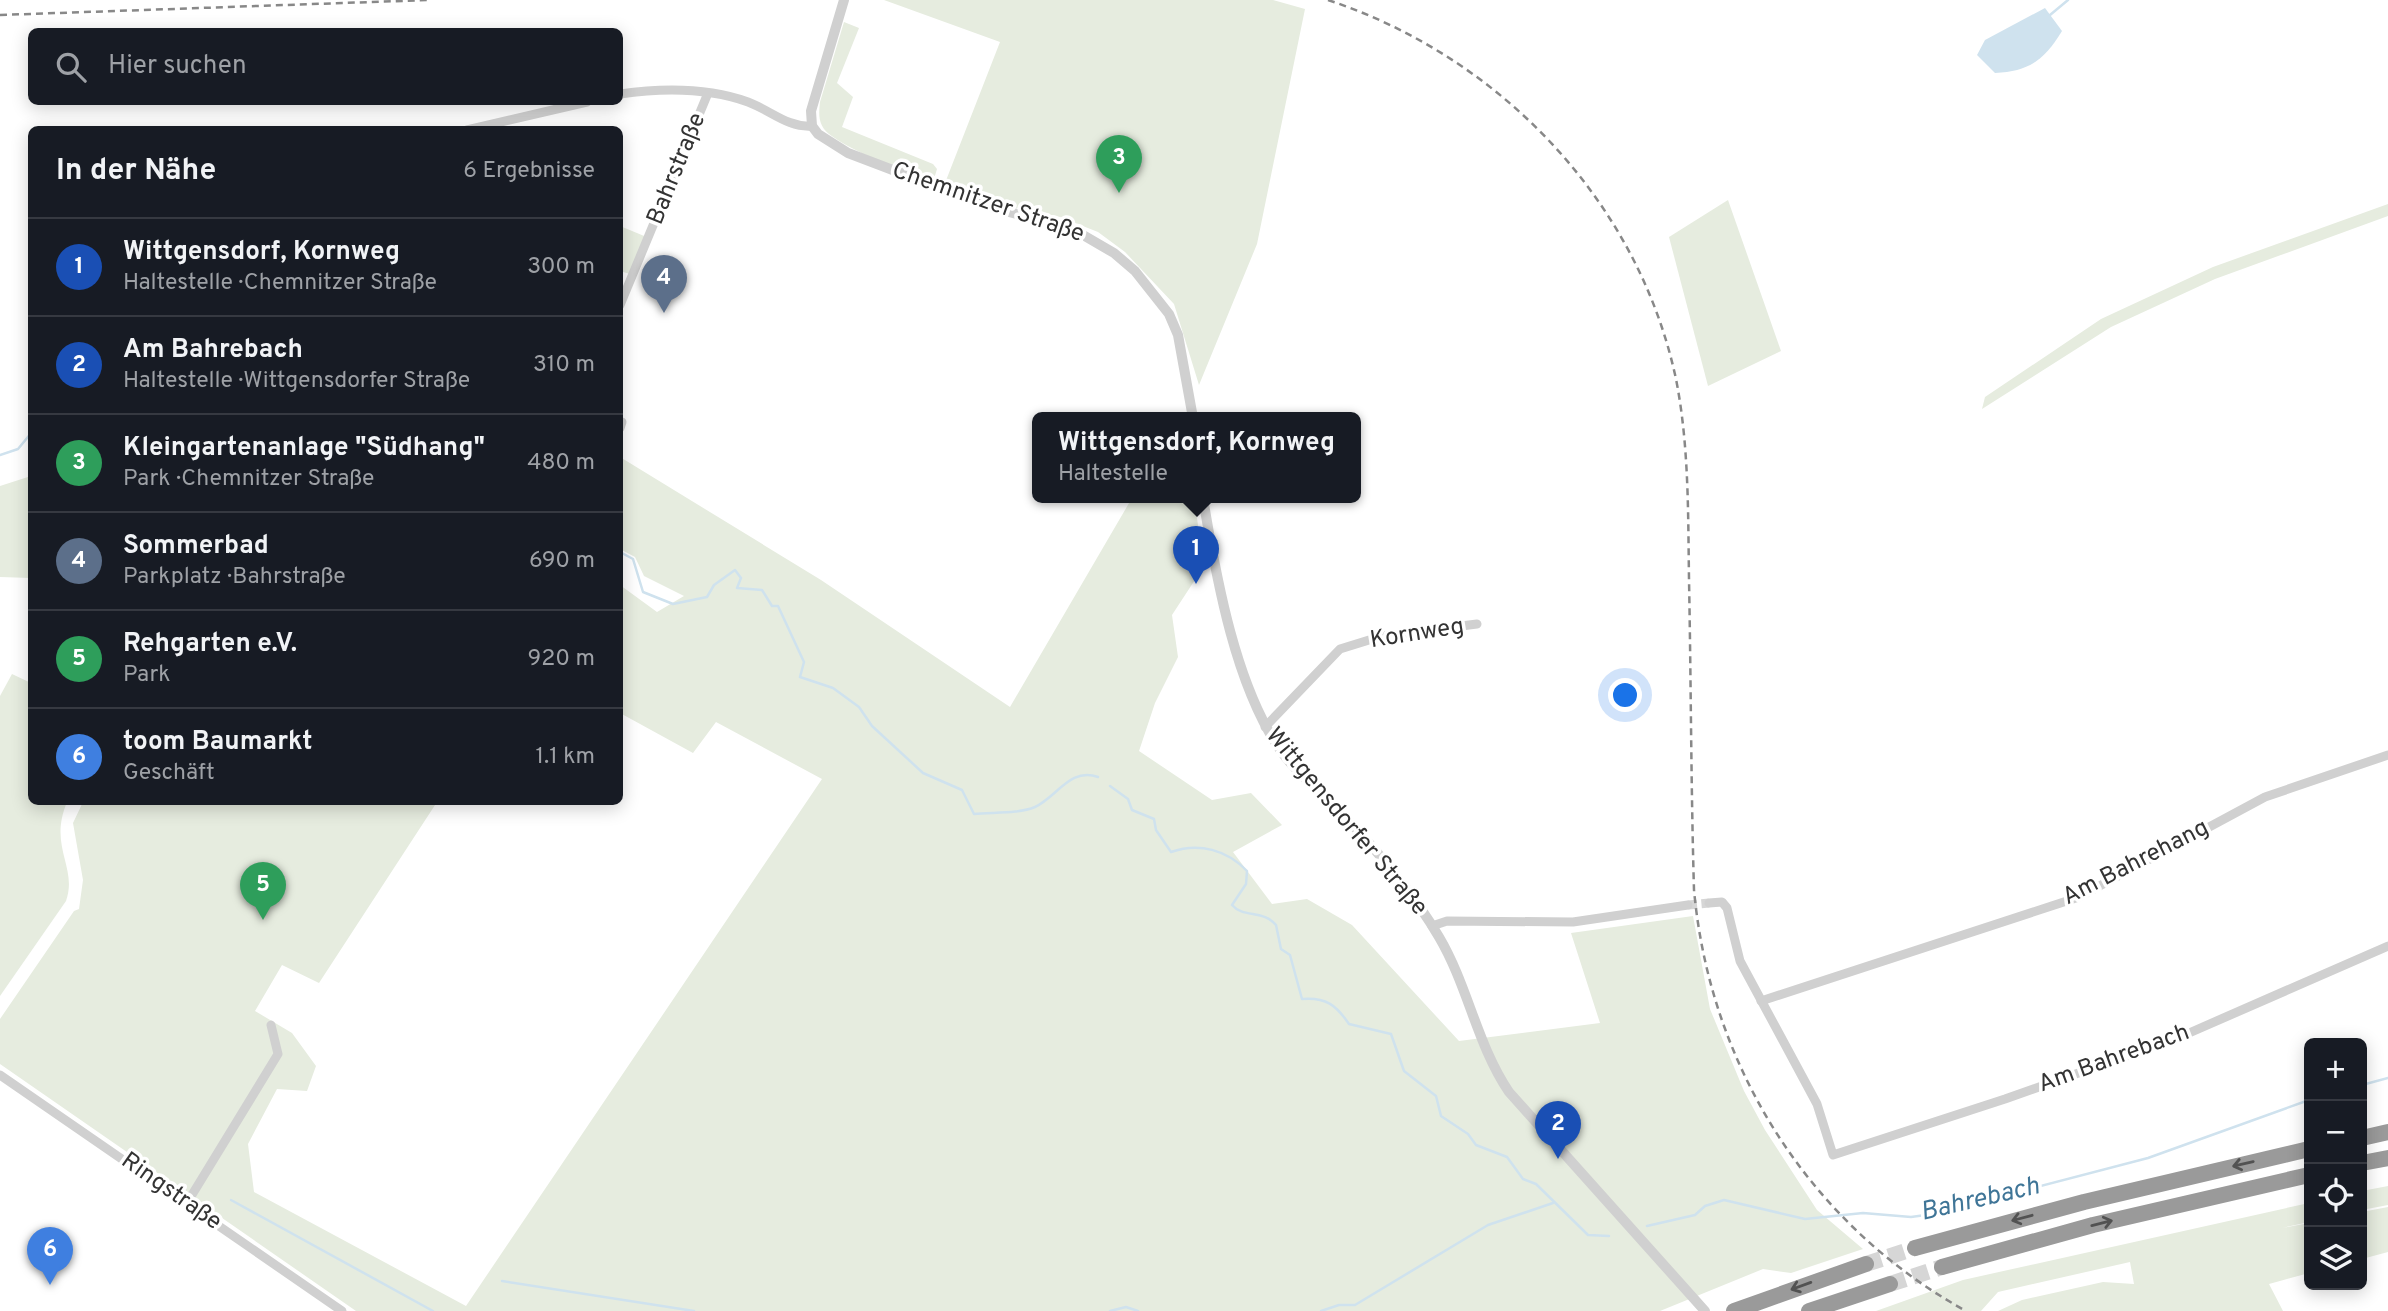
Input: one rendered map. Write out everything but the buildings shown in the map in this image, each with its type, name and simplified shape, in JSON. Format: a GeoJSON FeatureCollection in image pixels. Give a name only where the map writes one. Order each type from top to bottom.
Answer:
{"type":"FeatureCollection","features":[{"type":"Feature","properties":{"kind":"highway"},"geometry":{"type":"LineString","coordinates":[[2367,1137],[2388,1132]]}},
{"type":"Feature","properties":{"kind":"highway"},"geometry":{"type":"LineString","coordinates":[[1915,1248],[2084,1202],[2304,1150]]}},
{"type":"Feature","properties":{"kind":"highway"},"geometry":{"type":"LineString","coordinates":[[2367,1162],[2388,1158]]}},
{"type":"Feature","properties":{"kind":"highway"},"geometry":{"type":"LineString","coordinates":[[1942,1267],[2093,1225],[2304,1176]]}},
{"type":"Feature","properties":{"kind":"highway"},"geometry":{"type":"LineString","coordinates":[[1734,1311],[1866,1264]]}},
{"type":"Feature","properties":{"kind":"highway"},"geometry":{"type":"LineString","coordinates":[[1809,1311],[1890,1284]]}},
{"type":"Feature","properties":{"kind":"street"},"geometry":{"type":"LineString","coordinates":[[623,94],[668,88],[708,93],[747,102],[798,127],[812,126],[811,111],[844,0]]}},
{"type":"Feature","properties":{"kind":"street","name":"Bahrstraße"},"geometry":{"type":"LineString","coordinates":[[624,286],[708,93]]}},
{"type":"Feature","properties":{"kind":"street"},"geometry":{"type":"LineString","coordinates":[[484,126],[574,105]]}},
{"type":"Feature","properties":{"kind":"street","name":"Chemnitzer Straße"},"geometry":{"type":"LineString","coordinates":[[812,126],[829,143],[888,169],[990,207],[1071,228],[1114,253],[1149,287],[1169,314],[1178,335],[1192,412]]}},
{"type":"Feature","properties":{"kind":"street","name":"Wittgensdorfer Straße"},"geometry":{"type":"LineString","coordinates":[[1204,503],[1230,623],[1250,694],[1265,727],[1285,756],[1381,857],[1432,926],[1451,960],[1496,1070],[1509,1092],[1705,1311]]}},
{"type":"Feature","properties":{"kind":"street","name":"Kornweg"},"geometry":{"type":"LineString","coordinates":[[1265,727],[1340,649],[1382,636],[1478,624]]}},
{"type":"Feature","properties":{"kind":"street","name":"Am Bahrehang"},"geometry":{"type":"LineString","coordinates":[[1761,1002],[2079,897],[2265,797],[2388,755]]}},
{"type":"Feature","properties":{"kind":"street"},"geometry":{"type":"LineString","coordinates":[[1709,903],[1722,902],[1727,908],[1741,961],[1761,1002]]}},
{"type":"Feature","properties":{"kind":"street"},"geometry":{"type":"LineString","coordinates":[[1432,926],[1447,922],[1573,922],[1688,905]]}},
{"type":"Feature","properties":{"kind":"street","name":"Am Bahrebach"},"geometry":{"type":"LineString","coordinates":[[1761,1002],[1817,1104],[1833,1155],[2005,1099],[2179,1037],[2388,946]]}},
{"type":"Feature","properties":{"kind":"street","name":"Ringstraße"},"geometry":{"type":"LineString","coordinates":[[187,1203],[278,1054],[271,1025]]}},
{"type":"Feature","properties":{"kind":"street","name":"Ringstraße"},"geometry":{"type":"LineString","coordinates":[[0,1075],[341,1311]]}},
{"type":"Feature","properties":{"kind":"shaded area"},"geometry":{"type":"Polygon","coordinates":[[[884,0],[1273,0],[1305,9],[1257,244],[1199,385],[1174,304],[1125,252],[1098,232],[1060,217],[998,204],[945,183],[1000,42],[884,0]]]}},
{"type":"Feature","properties":{"kind":"shaded area"},"geometry":{"type":"Polygon","coordinates":[[[844,22],[859,28],[837,83],[853,97],[842,127],[933,164],[937,169],[934,179],[910,173],[859,152],[831,136],[822,126],[819,116],[820,102],[844,22]]]}},
{"type":"Feature","properties":{"kind":"shaded area"},"geometry":{"type":"Polygon","coordinates":[[[1728,200],[1781,351],[1708,386],[1669,237],[1728,200]]]}},
{"type":"Feature","properties":{"kind":"shaded area"},"geometry":{"type":"Polygon","coordinates":[[[2388,204],[2388,216],[2215,279],[2111,327],[1982,409],[1985,397],[2101,319],[2213,267],[2388,204]]]}},
{"type":"Feature","properties":{"kind":"shaded area"},"geometry":{"type":"Polygon","coordinates":[[[623,227],[649,238],[633,275],[623,272],[623,227]]]}},
{"type":"Feature","properties":{"kind":"shaded area"},"geometry":{"type":"Polygon","coordinates":[[[623,459],[821,580],[1010,707],[1129,503],[1195,503],[1204,566],[1172,615],[1178,657],[1155,703],[1139,751],[1212,800],[1251,793],[1282,825],[1233,852],[1272,904],[1307,899],[1352,925],[1459,1041],[1600,1023],[1571,933],[1693,916],[1710,1009],[1744,1091],[1765,1130],[1817,1210],[1863,1249],[1791,1273],[1763,1269],[1660,1311],[356,1311],[0,1064],[0,1019],[74,911],[79,909],[83,880],[73,823],[82,805],[435,805],[319,983],[282,965],[255,1011],[292,1033],[316,1066],[307,1091],[277,1089],[248,1144],[254,1192],[466,1306],[822,779],[716,722],[693,753],[623,715],[623,587],[657,612],[684,596],[644,576],[635,557],[623,551],[623,459]]]}},
{"type":"Feature","properties":{"kind":"shaded area"},"geometry":{"type":"Polygon","coordinates":[[[28,477],[28,578],[0,577],[0,486],[28,477]]]}},
{"type":"Feature","properties":{"kind":"shaded area"},"geometry":{"type":"Polygon","coordinates":[[[12,674],[28,682],[28,805],[66,805],[62,818],[61,844],[69,889],[66,901],[0,996],[0,696],[12,674]]]}},
{"type":"Feature","properties":{"kind":"shaded area"},"geometry":{"type":"Polygon","coordinates":[[[2388,1186],[2388,1205],[2367,1209],[2367,1190],[2388,1186]]]}},
{"type":"Feature","properties":{"kind":"shaded area"},"geometry":{"type":"Polygon","coordinates":[[[2304,1204],[2304,1223],[2282,1228],[2304,1224],[2304,1274],[2269,1284],[2283,1311],[1998,1311],[2022,1300],[2103,1282],[2134,1284],[2130,1262],[1998,1292],[1981,1311],[1876,1311],[1963,1280],[2304,1204]]]}},
{"type":"Feature","properties":{"kind":"shaded area"},"geometry":{"type":"Polygon","coordinates":[[[2388,1207],[2388,1252],[2367,1258],[2367,1227],[2367,1211],[2388,1207]]]}},
{"type":"Feature","properties":{"kind":"water"},"geometry":{"type":"Polygon","coordinates":[[[2045,8],[2062,31],[2049,50],[2035,62],[2018,70],[1995,73],[1977,55],[1985,40],[2045,8]]]}},
{"type":"Feature","properties":{"kind":"waterway"},"geometry":{"type":"LineString","coordinates":[[2050,15],[2068,0]]}},
{"type":"Feature","properties":{"kind":"waterway","name":"Bahrebach"},"geometry":{"type":"LineString","coordinates":[[0,455],[18,449],[28,437]]}},
{"type":"Feature","properties":{"kind":"waterway","name":"Bahrebach"},"geometry":{"type":"LineString","coordinates":[[623,554],[633,559],[643,592],[673,604],[707,597],[714,585],[735,570],[741,578],[737,588],[762,590],[772,606],[778,606],[804,662],[800,677],[833,688],[859,707],[872,726],[923,773],[962,790],[974,814],[1029,809],[1043,802],[1072,779],[1088,775],[1098,777]]}},
{"type":"Feature","properties":{"kind":"waterway","name":"Bahrebach"},"geometry":{"type":"LineString","coordinates":[[1110,786],[1128,799],[1132,810],[1154,819],[1156,830],[1171,852],[1192,848],[1212,850],[1231,858],[1247,871],[1246,884],[1232,905],[1242,911],[1266,917],[1276,925],[1281,949],[1290,955],[1302,999],[1324,1001],[1335,1007],[1349,1024],[1391,1034],[1404,1071],[1436,1096],[1441,1116],[1468,1134],[1476,1145],[1507,1157],[1523,1179],[1536,1184],[1588,1235],[1609,1236]]}},
{"type":"Feature","properties":{"kind":"waterway","name":"Bahrebach"},"geometry":{"type":"LineString","coordinates":[[2367,1084],[2388,1078]]}},
{"type":"Feature","properties":{"kind":"waterway","name":"Bahrebach"},"geometry":{"type":"LineString","coordinates":[[1647,1226],[1695,1215],[1705,1206],[1724,1200],[1805,1219],[1863,1213],[1911,1217],[1933,1214],[2148,1158],[2306,1101]]}},
{"type":"Feature","properties":{"kind":"waterway"},"geometry":{"type":"LineString","coordinates":[[231,1200],[433,1311]]}},
{"type":"Feature","properties":{"kind":"waterway"},"geometry":{"type":"LineString","coordinates":[[1321,1311],[1339,1305],[1355,1305],[1488,1225],[1553,1203]]}},
{"type":"Feature","properties":{"kind":"waterway"},"geometry":{"type":"LineString","coordinates":[[502,1281],[694,1311]]}},
{"type":"Feature","properties":{"kind":"waterway"},"geometry":{"type":"LineString","coordinates":[[1110,1311],[1126,1307],[1138,1311]]}},
{"type":"Feature","properties":{"kind":"tunnel"},"geometry":{"type":"LineString","coordinates":[[1688,905],[1709,903]]}},
{"type":"Feature","properties":{"kind":"tunnel"},"geometry":{"type":"LineString","coordinates":[[1866,1264],[1915,1248]]}},
{"type":"Feature","properties":{"kind":"tunnel"},"geometry":{"type":"LineString","coordinates":[[1890,1284],[1942,1267]]}},
{"type":"Feature","properties":{"kind":"railway"},"geometry":{"type":"LineString","coordinates":[[0,15],[429,0]]}},
{"type":"Feature","properties":{"kind":"railway"},"geometry":{"type":"LineString","coordinates":[[1328,0],[1391,25],[1450,58],[1504,98],[1552,144],[1595,196],[1630,253],[1657,314],[1676,379],[1686,454],[1694,890],[1704,955],[1721,1018],[1746,1078],[1778,1135],[1816,1187],[1860,1234],[1910,1275],[1966,1311]]}},
{"type":"Feature","properties":{"kind":"place","name":"Kleingartenanlage \"Südhang\""},"geometry":{"type":"Point","coordinates":[1119,193]}},
{"type":"Feature","properties":{"kind":"place","name":"Sommerbad"},"geometry":{"type":"Point","coordinates":[664,313]}},
{"type":"Feature","properties":{"kind":"place","name":"Wittgensdorf, Kornweg"},"geometry":{"type":"Point","coordinates":[1196,584]}},
{"type":"Feature","properties":{"kind":"place","name":"Rehgarten e.V."},"geometry":{"type":"Point","coordinates":[263,920]}},
{"type":"Feature","properties":{"kind":"place","name":"Am Bahrebach"},"geometry":{"type":"Point","coordinates":[1558,1159]}},
{"type":"Feature","properties":{"kind":"place","name":"toom Baumarkt"},"geometry":{"type":"Point","coordinates":[50,1285]}}]}
